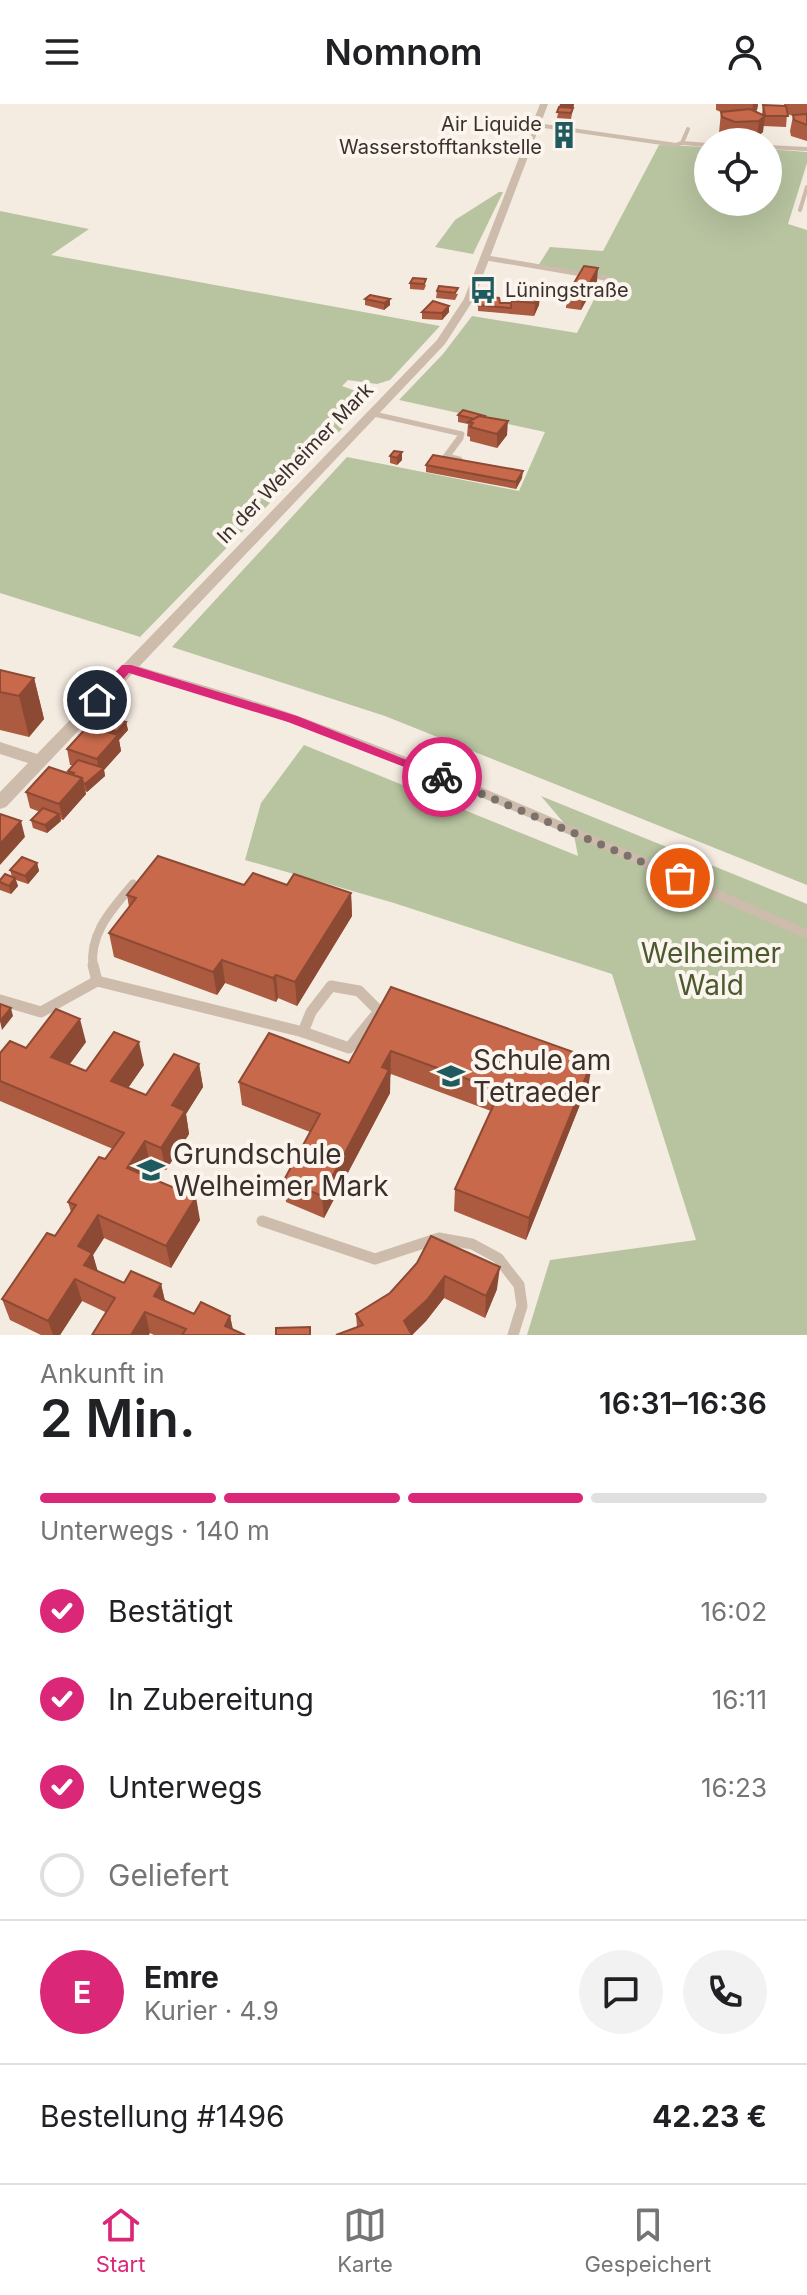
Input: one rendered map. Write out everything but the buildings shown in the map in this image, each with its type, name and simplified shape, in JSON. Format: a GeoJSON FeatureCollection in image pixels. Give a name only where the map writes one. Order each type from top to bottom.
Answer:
{"type":"FeatureCollection","features":[{"type":"Feature","properties":{"kind":"street","name":"In der Welheimer Mark"},"geometry":{"type":"LineString","coordinates":[[0,803],[126,668],[374,414],[458,318],[487,258],[544,104]]}},
{"type":"Feature","properties":{"kind":"street"},"geometry":{"type":"LineString","coordinates":[[0,748],[39,761]]}},
{"type":"Feature","properties":{"kind":"lane"},"geometry":{"type":"LineString","coordinates":[[537,125],[676,145],[694,144]]}},
{"type":"Feature","properties":{"kind":"lane"},"geometry":{"type":"LineString","coordinates":[[682,143],[688,129]]}},
{"type":"Feature","properties":{"kind":"lane"},"geometry":{"type":"LineString","coordinates":[[782,148],[807,149]]}},
{"type":"Feature","properties":{"kind":"lane"},"geometry":{"type":"LineString","coordinates":[[800,210],[807,187]]}},
{"type":"Feature","properties":{"kind":"lane"},"geometry":{"type":"LineString","coordinates":[[487,258],[611,279]]}},
{"type":"Feature","properties":{"kind":"lane"},"geometry":{"type":"LineString","coordinates":[[374,414],[462,434],[446,457],[474,463]]}},
{"type":"Feature","properties":{"kind":"lane"},"geometry":{"type":"LineString","coordinates":[[126,668],[293,719],[354,742],[555,822],[807,934]]}},
{"type":"Feature","properties":{"kind":"lane"},"geometry":{"type":"LineString","coordinates":[[97,981],[90,963],[90,948],[96,933],[133,884]]}},
{"type":"Feature","properties":{"kind":"lane"},"geometry":{"type":"LineString","coordinates":[[0,1000],[41,1012],[97,981],[303,1032],[349,1048],[379,1011],[368,995],[347,985],[331,986],[311,1012],[303,1032]]}},
{"type":"Feature","properties":{"kind":"lane"},"geometry":{"type":"LineString","coordinates":[[262,1221],[375,1259],[439,1238],[472,1244],[498,1258],[519,1285],[522,1306],[513,1335]]}},
{"type":"Feature","properties":{"kind":"green space"},"geometry":{"type":"Polygon","coordinates":[[[659,145],[694,146],[694,216],[782,216],[782,150],[807,152],[807,163],[788,224],[807,230],[807,885],[385,716],[172,647],[347,457],[519,491],[545,432],[399,400],[443,354],[472,316],[577,333],[605,278],[538,266],[550,247],[603,251],[659,145]]]}},
{"type":"Feature","properties":{"kind":"green space"},"geometry":{"type":"Polygon","coordinates":[[[503,192],[473,254],[435,247],[455,220],[503,192]]]}},
{"type":"Feature","properties":{"kind":"green space"},"geometry":{"type":"Polygon","coordinates":[[[0,211],[89,229],[51,255],[440,326],[390,380],[377,384],[348,380],[342,386],[364,394],[368,402],[140,637],[0,593],[0,211]]]}},
{"type":"Feature","properties":{"kind":"green space","name":"Welheimer Wald"},"geometry":{"type":"Polygon","coordinates":[[[304,745],[578,856],[574,835],[541,796],[807,904],[807,1335],[527,1335],[550,1260],[696,1240],[612,974],[394,903],[245,860],[261,803],[304,745]]]}},
{"type":"Feature","properties":{"kind":"way so far"},"geometry":{"type":"LineString","coordinates":[[442,777],[555,822],[680,878]]}},
{"type":"Feature","properties":{"kind":"place","name":"Air Liquide Wasserstofftankstelle"},"geometry":{"type":"Point","coordinates":[564,135]}},
{"type":"Feature","properties":{"kind":"place","name":"Lüningstraße"},"geometry":{"type":"Point","coordinates":[483,290]}},
{"type":"Feature","properties":{"kind":"place","name":"Schule am Tetraeder"},"geometry":{"type":"Point","coordinates":[451,1076]}},
{"type":"Feature","properties":{"kind":"place","name":"Grundschule Welheimer Mark"},"geometry":{"type":"Point","coordinates":[151,1170]}},
{"type":"Feature","properties":{"kind":"route"},"geometry":{"type":"LineString","coordinates":[[97,700],[126,668],[293,719],[442,777]]}}]}
